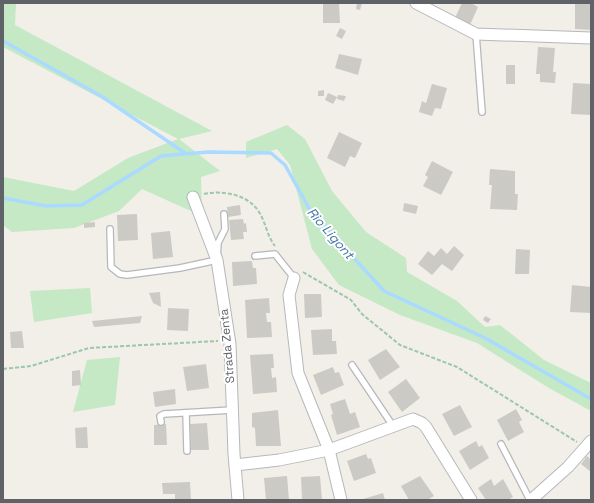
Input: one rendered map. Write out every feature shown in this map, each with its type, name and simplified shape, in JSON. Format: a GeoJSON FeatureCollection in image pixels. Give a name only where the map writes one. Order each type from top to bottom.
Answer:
{"type":"FeatureCollection","features":[{"type":"Feature","properties":{"kind":"street"},"geometry":{"type":"LineString","coordinates":[[416,3],[476,34],[591,38]]}},
{"type":"Feature","properties":{"kind":"street","name":"Strada Zenta"},"geometry":{"type":"LineString","coordinates":[[193,197],[218,260],[229,340],[238,500]]}},
{"type":"Feature","properties":{"kind":"street"},"geometry":{"type":"LineString","coordinates":[[297,274],[289,295],[298,373],[329,450],[341,500]]}},
{"type":"Feature","properties":{"kind":"street"},"geometry":{"type":"LineString","coordinates":[[235,465],[280,460],[329,450],[413,419],[422,423],[471,500]]}},
{"type":"Feature","properties":{"kind":"street"},"geometry":{"type":"LineString","coordinates":[[531,500],[568,467],[588,444]]}},
{"type":"Feature","properties":{"kind":"lane"},"geometry":{"type":"LineString","coordinates":[[476,34],[482,112]]}},
{"type":"Feature","properties":{"kind":"lane"},"geometry":{"type":"LineString","coordinates":[[110,229],[111,268],[120,274],[143,274],[218,260],[218,243],[225,229],[224,214]]}},
{"type":"Feature","properties":{"kind":"lane"},"geometry":{"type":"LineString","coordinates":[[255,256],[275,254],[297,274]]}},
{"type":"Feature","properties":{"kind":"lane"},"geometry":{"type":"LineString","coordinates":[[352,365],[393,426]]}},
{"type":"Feature","properties":{"kind":"lane"},"geometry":{"type":"LineString","coordinates":[[161,422],[160,416],[164,414],[232,410]]}},
{"type":"Feature","properties":{"kind":"lane"},"geometry":{"type":"LineString","coordinates":[[186,413],[187,451]]}},
{"type":"Feature","properties":{"kind":"lane"},"geometry":{"type":"LineString","coordinates":[[500,444],[531,500]]}},
{"type":"Feature","properties":{"kind":"path"},"geometry":{"type":"LineString","coordinates":[[193,197],[221,192],[246,200],[259,211],[271,241],[280,251]]}},
{"type":"Feature","properties":{"kind":"path"},"geometry":{"type":"LineString","coordinates":[[297,274],[351,300],[362,314],[400,345],[457,367],[588,444]]}},
{"type":"Feature","properties":{"kind":"path"},"geometry":{"type":"LineString","coordinates":[[3,369],[31,366],[89,348],[229,340]]}},
{"type":"Feature","properties":{"kind":"green space"},"geometry":{"type":"Polygon","coordinates":[[[3,3],[16,3],[15,25],[212,131],[179,139],[220,171],[201,177],[202,216],[142,189],[119,211],[74,228],[12,232],[3,225],[3,177],[74,191],[128,158],[178,139],[3,47],[3,3]]]}},
{"type":"Feature","properties":{"kind":"green space"},"geometry":{"type":"Polygon","coordinates":[[[287,125],[305,139],[332,191],[366,232],[406,258],[407,272],[457,301],[485,327],[500,325],[544,360],[591,383],[591,411],[549,388],[477,343],[400,315],[339,285],[312,249],[290,165],[277,149],[246,158],[246,142],[287,125]]]}},
{"type":"Feature","properties":{"kind":"green space"},"geometry":{"type":"Polygon","coordinates":[[[90,288],[92,313],[34,322],[30,291],[90,288]]]}},
{"type":"Feature","properties":{"kind":"green space"},"geometry":{"type":"Polygon","coordinates":[[[120,357],[115,405],[73,412],[87,360],[120,357]]]}},
{"type":"Feature","properties":{"kind":"building"},"geometry":{"type":"Polygon","coordinates":[[[323,3],[339,3],[340,23],[323,23],[323,3]]]}},
{"type":"Feature","properties":{"kind":"building"},"geometry":{"type":"Polygon","coordinates":[[[357,3],[362,3],[360,10],[356,9],[357,3]]]}},
{"type":"Feature","properties":{"kind":"building"},"geometry":{"type":"Polygon","coordinates":[[[462,3],[471,3],[478,7],[469,27],[454,20],[462,3]]]}},
{"type":"Feature","properties":{"kind":"building"},"geometry":{"type":"Polygon","coordinates":[[[575,3],[591,3],[591,30],[575,29],[575,3]]]}},
{"type":"Feature","properties":{"kind":"building"},"geometry":{"type":"Polygon","coordinates":[[[340,28],[346,31],[342,39],[336,36],[340,28]]]}},
{"type":"Feature","properties":{"kind":"building"},"geometry":{"type":"Polygon","coordinates":[[[538,47],[555,48],[553,72],[556,72],[555,83],[540,82],[540,74],[536,74],[538,47]]]}},
{"type":"Feature","properties":{"kind":"building"},"geometry":{"type":"Polygon","coordinates":[[[339,54],[362,59],[358,75],[335,68],[339,54]]]}},
{"type":"Feature","properties":{"kind":"building"},"geometry":{"type":"Polygon","coordinates":[[[506,65],[515,65],[515,84],[506,84],[506,65]]]}},
{"type":"Feature","properties":{"kind":"building"},"geometry":{"type":"Polygon","coordinates":[[[573,83],[591,84],[591,115],[571,114],[573,83]]]}},
{"type":"Feature","properties":{"kind":"building"},"geometry":{"type":"Polygon","coordinates":[[[432,84],[447,88],[441,109],[435,108],[432,116],[419,112],[422,101],[426,103],[432,84]]]}},
{"type":"Feature","properties":{"kind":"building"},"geometry":{"type":"Polygon","coordinates":[[[324,90],[324,96],[318,96],[318,91],[324,90]]]}},
{"type":"Feature","properties":{"kind":"building"},"geometry":{"type":"Polygon","coordinates":[[[328,93],[337,97],[333,104],[325,100],[328,93]]]}},
{"type":"Feature","properties":{"kind":"building"},"geometry":{"type":"Polygon","coordinates":[[[338,95],[346,96],[344,101],[337,99],[338,95]]]}},
{"type":"Feature","properties":{"kind":"building"},"geometry":{"type":"Polygon","coordinates":[[[339,132],[362,143],[355,158],[350,156],[345,167],[327,158],[339,132]]]}},
{"type":"Feature","properties":{"kind":"building"},"geometry":{"type":"Polygon","coordinates":[[[432,161],[453,172],[441,195],[423,186],[428,177],[425,175],[432,161]]]}},
{"type":"Feature","properties":{"kind":"building"},"geometry":{"type":"Polygon","coordinates":[[[490,169],[515,171],[515,194],[518,194],[517,210],[490,209],[492,185],[489,185],[490,169]]]}},
{"type":"Feature","properties":{"kind":"building"},"geometry":{"type":"Polygon","coordinates":[[[404,203],[418,206],[416,214],[403,211],[404,203]]]}},
{"type":"Feature","properties":{"kind":"building"},"geometry":{"type":"Polygon","coordinates":[[[240,205],[241,215],[228,217],[227,207],[240,205]]]}},
{"type":"Feature","properties":{"kind":"building"},"geometry":{"type":"Polygon","coordinates":[[[137,214],[138,240],[118,241],[117,215],[137,214]]]}},
{"type":"Feature","properties":{"kind":"building"},"geometry":{"type":"Polygon","coordinates":[[[243,219],[244,224],[246,223],[247,232],[243,232],[244,239],[231,240],[229,220],[243,219]]]}},
{"type":"Feature","properties":{"kind":"building"},"geometry":{"type":"Polygon","coordinates":[[[95,222],[95,227],[84,228],[84,223],[95,222]]]}},
{"type":"Feature","properties":{"kind":"building"},"geometry":{"type":"Polygon","coordinates":[[[170,231],[173,257],[153,259],[151,233],[170,231]]]}},
{"type":"Feature","properties":{"kind":"building"},"geometry":{"type":"Polygon","coordinates":[[[454,246],[464,255],[452,271],[442,264],[432,275],[418,264],[428,251],[434,256],[441,248],[447,254],[454,246]]]}},
{"type":"Feature","properties":{"kind":"building"},"geometry":{"type":"Polygon","coordinates":[[[516,249],[530,250],[529,274],[515,274],[516,249]]]}},
{"type":"Feature","properties":{"kind":"building"},"geometry":{"type":"Polygon","coordinates":[[[252,261],[253,268],[256,268],[257,284],[233,286],[232,262],[252,261]]]}},
{"type":"Feature","properties":{"kind":"building"},"geometry":{"type":"Polygon","coordinates":[[[572,285],[591,287],[591,313],[570,312],[572,285]]]}},
{"type":"Feature","properties":{"kind":"building"},"geometry":{"type":"Polygon","coordinates":[[[160,292],[161,307],[153,303],[149,293],[160,292]]]}},
{"type":"Feature","properties":{"kind":"building"},"geometry":{"type":"Polygon","coordinates":[[[304,294],[321,294],[322,317],[305,318],[304,294]]]}},
{"type":"Feature","properties":{"kind":"building"},"geometry":{"type":"Polygon","coordinates":[[[269,298],[270,313],[266,313],[267,322],[271,322],[272,337],[247,338],[245,300],[269,298]]]}},
{"type":"Feature","properties":{"kind":"building"},"geometry":{"type":"Polygon","coordinates":[[[168,308],[189,309],[188,331],[167,330],[168,308]]]}},
{"type":"Feature","properties":{"kind":"building"},"geometry":{"type":"Polygon","coordinates":[[[142,316],[140,323],[94,327],[92,321],[142,316]]]}},
{"type":"Feature","properties":{"kind":"building"},"geometry":{"type":"Polygon","coordinates":[[[485,316],[491,319],[488,323],[483,320],[485,316]]]}},
{"type":"Feature","properties":{"kind":"building"},"geometry":{"type":"Polygon","coordinates":[[[332,329],[332,341],[336,341],[337,354],[313,355],[311,330],[332,329]]]}},
{"type":"Feature","properties":{"kind":"building"},"geometry":{"type":"Polygon","coordinates":[[[22,331],[24,348],[11,348],[10,332],[22,331]]]}},
{"type":"Feature","properties":{"kind":"building"},"geometry":{"type":"Polygon","coordinates":[[[386,349],[400,367],[380,380],[368,360],[386,349]]]}},
{"type":"Feature","properties":{"kind":"building"},"geometry":{"type":"Polygon","coordinates":[[[273,354],[274,368],[271,368],[272,378],[276,377],[277,392],[253,394],[250,355],[273,354]]]}},
{"type":"Feature","properties":{"kind":"building"},"geometry":{"type":"Polygon","coordinates":[[[206,364],[209,388],[187,391],[183,367],[206,364]]]}},
{"type":"Feature","properties":{"kind":"building"},"geometry":{"type":"Polygon","coordinates":[[[333,367],[335,373],[339,372],[344,385],[321,395],[313,375],[333,367]]]}},
{"type":"Feature","properties":{"kind":"building"},"geometry":{"type":"Polygon","coordinates":[[[80,370],[81,385],[72,386],[72,371],[80,370]]]}},
{"type":"Feature","properties":{"kind":"building"},"geometry":{"type":"Polygon","coordinates":[[[406,379],[420,398],[402,412],[388,392],[406,379]]]}},
{"type":"Feature","properties":{"kind":"building"},"geometry":{"type":"Polygon","coordinates":[[[175,389],[176,404],[155,407],[153,392],[175,389]]]}},
{"type":"Feature","properties":{"kind":"building"},"geometry":{"type":"Polygon","coordinates":[[[345,399],[350,414],[355,412],[360,427],[337,435],[331,415],[333,414],[330,404],[345,399]]]}},
{"type":"Feature","properties":{"kind":"building"},"geometry":{"type":"Polygon","coordinates":[[[460,405],[472,427],[454,436],[442,414],[460,405]]]}},
{"type":"Feature","properties":{"kind":"building"},"geometry":{"type":"Polygon","coordinates":[[[516,409],[522,420],[519,422],[524,432],[508,441],[497,420],[516,409]]]}},
{"type":"Feature","properties":{"kind":"building"},"geometry":{"type":"Polygon","coordinates":[[[278,410],[281,446],[256,446],[255,428],[252,427],[252,413],[278,410]]]}},
{"type":"Feature","properties":{"kind":"building"},"geometry":{"type":"Polygon","coordinates":[[[207,423],[209,450],[191,450],[190,424],[207,423]]]}},
{"type":"Feature","properties":{"kind":"building"},"geometry":{"type":"Polygon","coordinates":[[[166,424],[167,445],[154,445],[154,425],[166,424]]]}},
{"type":"Feature","properties":{"kind":"building"},"geometry":{"type":"Polygon","coordinates":[[[87,427],[88,448],[76,448],[75,428],[87,427]]]}},
{"type":"Feature","properties":{"kind":"building"},"geometry":{"type":"Polygon","coordinates":[[[476,441],[479,447],[482,445],[489,458],[470,470],[459,451],[476,441]]]}},
{"type":"Feature","properties":{"kind":"building"},"geometry":{"type":"Polygon","coordinates":[[[366,454],[368,459],[371,458],[376,473],[354,481],[347,461],[366,454]]]}},
{"type":"Feature","properties":{"kind":"building"},"geometry":{"type":"Polygon","coordinates":[[[587,456],[591,460],[591,472],[581,464],[587,456]]]}},
{"type":"Feature","properties":{"kind":"building"},"geometry":{"type":"Polygon","coordinates":[[[287,476],[289,500],[266,500],[264,478],[287,476]]]}},
{"type":"Feature","properties":{"kind":"building"},"geometry":{"type":"Polygon","coordinates":[[[320,476],[322,500],[302,500],[301,477],[320,476]]]}},
{"type":"Feature","properties":{"kind":"building"},"geometry":{"type":"Polygon","coordinates":[[[420,476],[434,496],[427,500],[409,500],[401,486],[420,476]]]}},
{"type":"Feature","properties":{"kind":"building"},"geometry":{"type":"Polygon","coordinates":[[[491,479],[494,486],[503,479],[513,497],[508,500],[486,500],[478,488],[491,479]]]}},
{"type":"Feature","properties":{"kind":"building"},"geometry":{"type":"Polygon","coordinates":[[[190,482],[191,500],[175,500],[175,494],[163,494],[162,483],[190,482]]]}},
{"type":"Feature","properties":{"kind":"building"},"geometry":{"type":"Polygon","coordinates":[[[383,493],[385,500],[360,500],[383,493]]]}},
{"type":"Feature","properties":{"kind":"waterway"},"geometry":{"type":"LineString","coordinates":[[3,41],[101,96],[185,153]]}},
{"type":"Feature","properties":{"kind":"waterway","name":"Rio Ligont"},"geometry":{"type":"LineString","coordinates":[[3,198],[46,206],[82,205],[161,156],[208,152],[271,153],[285,165],[310,210],[384,291],[485,338],[591,399]]}}]}
